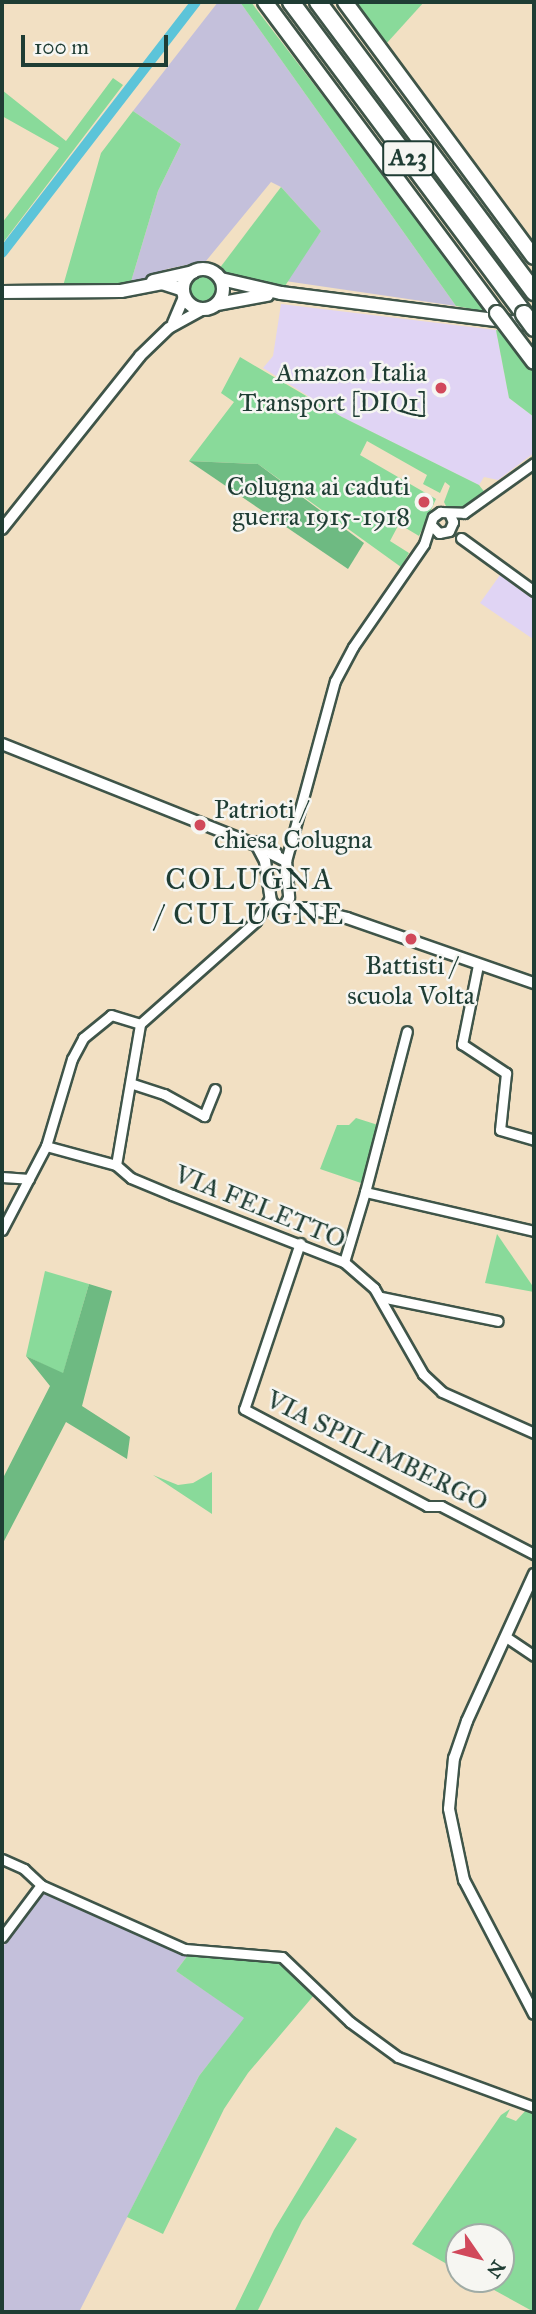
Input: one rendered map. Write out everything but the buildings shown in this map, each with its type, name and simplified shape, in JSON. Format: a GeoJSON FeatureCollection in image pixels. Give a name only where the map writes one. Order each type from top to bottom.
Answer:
{"type":"FeatureCollection","features":[{"type":"Feature","properties":{"kind":"highway"},"geometry":{"type":"LineString","coordinates":[[265,2],[534,362]]}},
{"type":"Feature","properties":{"kind":"highway","name":"A23"},"geometry":{"type":"LineString","coordinates":[[291,2],[531,322]]}},
{"type":"Feature","properties":{"kind":"highway","name":"A23"},"geometry":{"type":"LineString","coordinates":[[318,2],[534,292]]}},
{"type":"Feature","properties":{"kind":"highway"},"geometry":{"type":"LineString","coordinates":[[345,2],[534,257]]}},
{"type":"Feature","properties":{"kind":"main road"},"geometry":{"type":"LineString","coordinates":[[142,288],[168,274],[208,269],[221,279],[281,293],[531,322]]}},
{"type":"Feature","properties":{"kind":"main road"},"geometry":{"type":"LineString","coordinates":[[184,293],[193,272]]}},
{"type":"Feature","properties":{"kind":"main road"},"geometry":{"type":"LineString","coordinates":[[218,304],[224,291],[221,279]]}},
{"type":"Feature","properties":{"kind":"main road"},"geometry":{"type":"LineString","coordinates":[[3,292],[142,288],[162,283],[184,293],[202,310],[218,304],[281,293]]}},
{"type":"Feature","properties":{"kind":"street"},"geometry":{"type":"LineString","coordinates":[[169,328],[184,293]]}},
{"type":"Feature","properties":{"kind":"street"},"geometry":{"type":"LineString","coordinates":[[2,529],[127,370],[169,328],[202,310]]}},
{"type":"Feature","properties":{"kind":"street"},"geometry":{"type":"LineString","coordinates":[[534,463],[464,513],[437,513],[442,529],[461,538],[534,591]]}},
{"type":"Feature","properties":{"kind":"street"},"geometry":{"type":"LineString","coordinates":[[282,907],[288,894],[282,854],[335,681],[353,647],[424,544],[442,529],[450,515]]}},
{"type":"Feature","properties":{"kind":"street"},"geometry":{"type":"LineString","coordinates":[[2,744],[282,854]]}},
{"type":"Feature","properties":{"kind":"street"},"geometry":{"type":"LineString","coordinates":[[255,842],[265,861],[270,898],[259,918]]}},
{"type":"Feature","properties":{"kind":"street"},"geometry":{"type":"LineString","coordinates":[[265,861],[282,854]]}},
{"type":"Feature","properties":{"kind":"street"},"geometry":{"type":"LineString","coordinates":[[288,894],[307,908]]}},
{"type":"Feature","properties":{"kind":"street"},"geometry":{"type":"LineString","coordinates":[[270,898],[282,907]]}},
{"type":"Feature","properties":{"kind":"street"},"geometry":{"type":"LineString","coordinates":[[116,1165],[133,1084],[141,1024],[171,1001],[259,918],[282,907],[307,908],[534,983]]}},
{"type":"Feature","properties":{"kind":"street"},"geometry":{"type":"LineString","coordinates":[[478,965],[462,1044],[506,1073],[500,1130],[534,1140]]}},
{"type":"Feature","properties":{"kind":"street"},"geometry":{"type":"LineString","coordinates":[[2,1230],[46,1146],[79,1043],[105,1018],[126,1016],[141,1024]]}},
{"type":"Feature","properties":{"kind":"street"},"geometry":{"type":"LineString","coordinates":[[344,1262],[407,1031]]}},
{"type":"Feature","properties":{"kind":"street"},"geometry":{"type":"LineString","coordinates":[[133,1084],[164,1094],[204,1116],[215,1089]]}},
{"type":"Feature","properties":{"kind":"street","name":"VIA FELETTO"},"geometry":{"type":"LineString","coordinates":[[46,1146],[116,1165],[131,1178],[344,1262],[381,1297],[424,1374],[442,1392],[534,1433]]}},
{"type":"Feature","properties":{"kind":"street"},"geometry":{"type":"LineString","coordinates":[[2,1177],[29,1179]]}},
{"type":"Feature","properties":{"kind":"street"},"geometry":{"type":"LineString","coordinates":[[365,1192],[534,1231]]}},
{"type":"Feature","properties":{"kind":"street","name":"VIA SPILIMBERGO"},"geometry":{"type":"LineString","coordinates":[[300,1243],[244,1409],[428,1506],[441,1506],[534,1554]]}},
{"type":"Feature","properties":{"kind":"street"},"geometry":{"type":"LineString","coordinates":[[381,1297],[498,1321]]}},
{"type":"Feature","properties":{"kind":"street"},"geometry":{"type":"LineString","coordinates":[[534,1574],[454,1758],[451,1832],[464,1880],[485,1928],[534,2014]]}},
{"type":"Feature","properties":{"kind":"street"},"geometry":{"type":"LineString","coordinates":[[506,1637],[534,1656]]}},
{"type":"Feature","properties":{"kind":"street"},"geometry":{"type":"LineString","coordinates":[[2,1859],[24,1869],[41,1885],[185,1949],[282,1957],[350,2022],[398,2057],[534,2107]]}},
{"type":"Feature","properties":{"kind":"street"},"geometry":{"type":"LineString","coordinates":[[2,1937],[41,1885]]}},
{"type":"Feature","properties":{"kind":"shaded area"},"geometry":{"type":"Polygon","coordinates":[[[218,2],[240,2],[456,306],[285,281],[321,231],[281,187],[271,182],[206,261],[167,269],[130,285],[158,191],[181,144],[133,111],[218,2]]]}},
{"type":"Feature","properties":{"kind":"shaded area"},"geometry":{"type":"Polygon","coordinates":[[[281,304],[496,330],[509,398],[534,417],[534,453],[498,480],[484,477],[479,485],[342,417],[263,368],[273,356],[281,304]]]}},
{"type":"Feature","properties":{"kind":"shaded area"},"geometry":{"type":"Polygon","coordinates":[[[500,575],[534,600],[533,639],[480,603],[500,575]]]}},
{"type":"Feature","properties":{"kind":"shaded area"},"geometry":{"type":"Polygon","coordinates":[[[52,1892],[188,1955],[176,1971],[245,2018],[199,2076],[79,2312],[2,2312],[2,1948],[37,1896],[52,1892]]]}},
{"type":"Feature","properties":{"kind":"green space"},"geometry":{"type":"Polygon","coordinates":[[[240,2],[251,2],[488,312],[456,306],[240,2]]]}},
{"type":"Feature","properties":{"kind":"green space"},"geometry":{"type":"Polygon","coordinates":[[[354,2],[424,2],[386,44],[354,2]]]}},
{"type":"Feature","properties":{"kind":"green space"},"geometry":{"type":"Polygon","coordinates":[[[113,78],[123,85],[2,244],[2,223],[59,148],[2,116],[2,90],[66,141],[113,78]]]}},
{"type":"Feature","properties":{"kind":"green space"},"geometry":{"type":"Polygon","coordinates":[[[133,111],[181,144],[158,191],[130,285],[63,286],[101,153],[133,111]]]}},
{"type":"Feature","properties":{"kind":"green space"},"geometry":{"type":"Polygon","coordinates":[[[281,187],[321,231],[283,289],[235,279],[219,269],[281,187]]]}},
{"type":"Feature","properties":{"kind":"green space"},"geometry":{"type":"Polygon","coordinates":[[[203,275],[213,279],[217,289],[213,299],[203,303],[193,299],[189,289],[193,279],[203,275]]]}},
{"type":"Feature","properties":{"kind":"green space"},"geometry":{"type":"Polygon","coordinates":[[[496,330],[503,331],[534,373],[534,417],[509,398],[496,330]]]}},
{"type":"Feature","properties":{"kind":"green space"},"geometry":{"type":"Polygon","coordinates":[[[240,357],[342,417],[479,485],[486,494],[463,509],[448,510],[444,502],[450,486],[445,482],[440,493],[423,484],[427,475],[367,441],[360,455],[436,499],[419,536],[399,524],[390,541],[409,553],[401,567],[258,464],[189,461],[234,402],[221,393],[240,357]]]}},
{"type":"Feature","properties":{"kind":"green space"},"geometry":{"type":"Polygon","coordinates":[[[189,461],[258,464],[364,543],[348,569],[189,461]]]}},
{"type":"Feature","properties":{"kind":"green space"},"geometry":{"type":"Polygon","coordinates":[[[356,1118],[378,1125],[361,1183],[320,1169],[337,1125],[349,1125],[356,1118]]]}},
{"type":"Feature","properties":{"kind":"green space"},"geometry":{"type":"Polygon","coordinates":[[[497,1234],[534,1288],[534,1292],[485,1283],[497,1234]]]}},
{"type":"Feature","properties":{"kind":"green space"},"geometry":{"type":"Polygon","coordinates":[[[45,1271],[89,1284],[63,1374],[26,1356],[45,1271]]]}},
{"type":"Feature","properties":{"kind":"green space"},"geometry":{"type":"Polygon","coordinates":[[[89,1284],[112,1291],[82,1406],[130,1437],[127,1459],[66,1422],[2,1545],[2,1480],[50,1386],[26,1356],[63,1373],[89,1284]]]}},
{"type":"Feature","properties":{"kind":"green space"},"geometry":{"type":"Polygon","coordinates":[[[212,1472],[212,1514],[153,1475],[178,1485],[193,1483],[212,1472]]]}},
{"type":"Feature","properties":{"kind":"green space"},"geometry":{"type":"Polygon","coordinates":[[[188,1955],[272,1958],[315,1994],[248,2073],[224,2109],[163,2234],[127,2217],[199,2076],[244,2018],[176,1971],[188,1955]]]}},
{"type":"Feature","properties":{"kind":"green space"},"geometry":{"type":"Polygon","coordinates":[[[510,2109],[506,2117],[516,2121],[527,2109],[534,2112],[534,2312],[499,2293],[515,2293],[515,2223],[445,2223],[445,2263],[412,2244],[501,2115],[510,2109]]]}},
{"type":"Feature","properties":{"kind":"green space"},"geometry":{"type":"Polygon","coordinates":[[[336,2127],[357,2139],[302,2221],[257,2312],[234,2312],[274,2230],[336,2127]]]}},
{"type":"Feature","properties":{"kind":"waterway"},"geometry":{"type":"LineString","coordinates":[[2,253],[196,2]]}},
{"type":"Feature","properties":{"kind":"place","name":"Amazon Italia Transport [DIQ1]"},"geometry":{"type":"Point","coordinates":[441,388]}},
{"type":"Feature","properties":{"kind":"place","name":"Colugna ai caduti guerra 1915-1918"},"geometry":{"type":"Point","coordinates":[424,502]}},
{"type":"Feature","properties":{"kind":"place","name":"Patrioti / chiesa Colugna"},"geometry":{"type":"Point","coordinates":[200,825]}},
{"type":"Feature","properties":{"kind":"place","name":"Battisti / scuola Volta"},"geometry":{"type":"Point","coordinates":[411,939]}},
{"type":"Feature","properties":{"kind":"district","name":"COLUGNA / CULUGNE"},"geometry":{"type":"Point","coordinates":[250,896]}}]}
